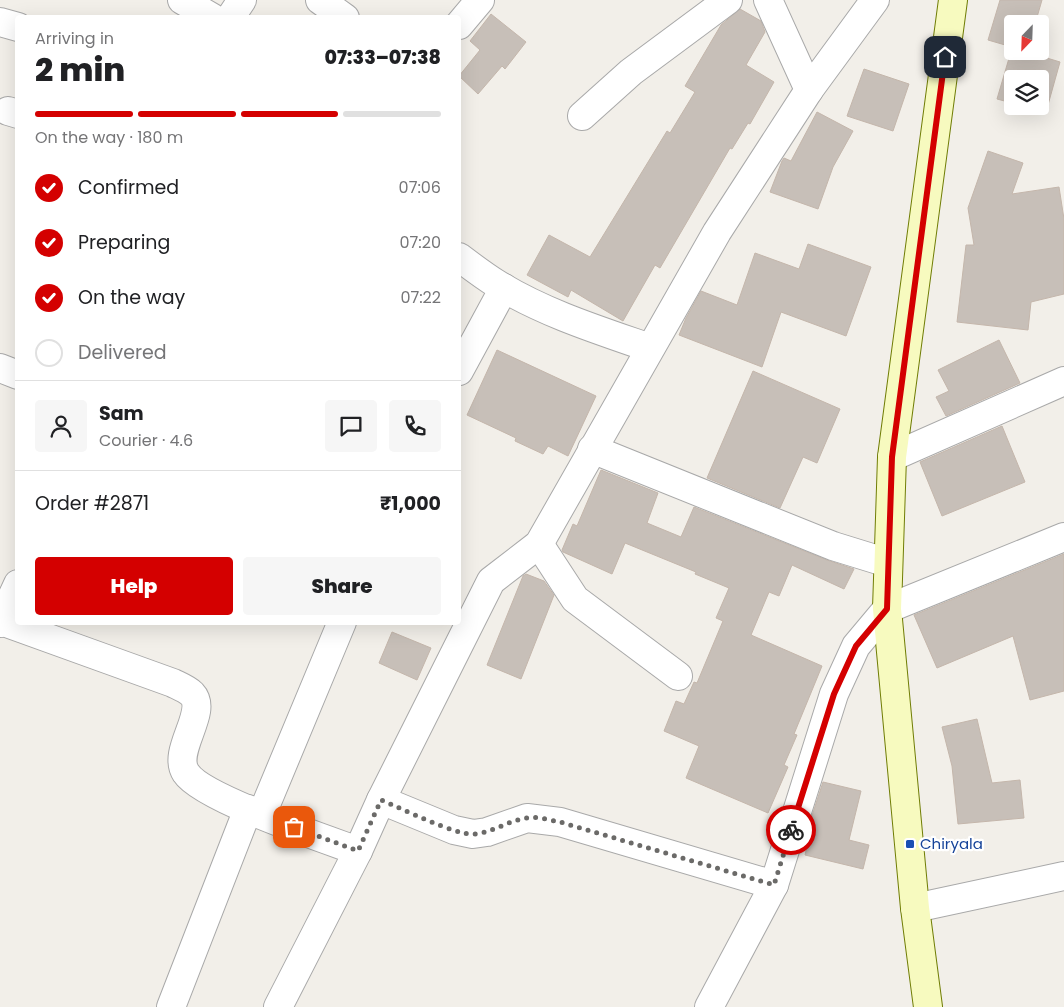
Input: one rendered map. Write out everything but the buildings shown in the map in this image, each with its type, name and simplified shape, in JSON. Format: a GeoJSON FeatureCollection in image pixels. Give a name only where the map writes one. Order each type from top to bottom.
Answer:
{"type":"FeatureCollection","features":[{"type":"Feature","properties":{"kind":"street"},"geometry":{"type":"LineString","coordinates":[[182,0],[208,15]]}},
{"type":"Feature","properties":{"kind":"street"},"geometry":{"type":"LineString","coordinates":[[232,15],[242,0]]}},
{"type":"Feature","properties":{"kind":"street"},"geometry":{"type":"LineString","coordinates":[[320,0],[341,15]]}},
{"type":"Feature","properties":{"kind":"street"},"geometry":{"type":"LineString","coordinates":[[461,23],[480,0]]}},
{"type":"Feature","properties":{"kind":"street"},"geometry":{"type":"LineString","coordinates":[[582,116],[631,72],[728,0]]}},
{"type":"Feature","properties":{"kind":"street"},"geometry":{"type":"LineString","coordinates":[[768,0],[809,90]]}},
{"type":"Feature","properties":{"kind":"street"},"geometry":{"type":"LineString","coordinates":[[278,1007],[358,851],[381,800],[491,581],[540,544],[592,449],[717,232],[809,90],[874,0]]}},
{"type":"Feature","properties":{"kind":"street"},"geometry":{"type":"LineString","coordinates":[[928,1007],[915,908],[887,609],[888,563],[892,457],[953,0]]}},
{"type":"Feature","properties":{"kind":"street"},"geometry":{"type":"LineString","coordinates":[[0,22],[15,26]]}},
{"type":"Feature","properties":{"kind":"street"},"geometry":{"type":"LineString","coordinates":[[461,258],[504,288],[539,306],[592,328],[650,348]]}},
{"type":"Feature","properties":{"kind":"street"},"geometry":{"type":"LineString","coordinates":[[461,367],[504,288]]}},
{"type":"Feature","properties":{"kind":"street"},"geometry":{"type":"LineString","coordinates":[[0,368],[15,375]]}},
{"type":"Feature","properties":{"kind":"street"},"geometry":{"type":"LineString","coordinates":[[892,457],[1064,381]]}},
{"type":"Feature","properties":{"kind":"street"},"geometry":{"type":"LineString","coordinates":[[592,449],[833,546],[888,563]]}},
{"type":"Feature","properties":{"kind":"street"},"geometry":{"type":"LineString","coordinates":[[710,1007],[774,885],[834,694],[856,646],[887,609],[1064,538]]}},
{"type":"Feature","properties":{"kind":"street"},"geometry":{"type":"LineString","coordinates":[[540,544],[575,599],[678,676]]}},
{"type":"Feature","properties":{"kind":"street"},"geometry":{"type":"LineString","coordinates":[[15,591],[1,622],[173,682],[192,694],[197,701],[196,712],[185,746],[182,766],[188,776],[209,792],[255,812],[358,851]]}},
{"type":"Feature","properties":{"kind":"street"},"geometry":{"type":"LineString","coordinates":[[171,1007],[255,812],[341,625]]}},
{"type":"Feature","properties":{"kind":"street"},"geometry":{"type":"LineString","coordinates":[[381,800],[454,830],[473,834],[487,832],[527,818],[553,821],[774,885]]}},
{"type":"Feature","properties":{"kind":"street"},"geometry":{"type":"LineString","coordinates":[[915,908],[1064,876]]}},
{"type":"Feature","properties":{"kind":"way so far"},"geometry":{"type":"LineString","coordinates":[[294,827],[358,851],[381,800],[454,830],[473,834],[487,832],[527,818],[540,818],[560,822],[774,885],[791,830]]}},
{"type":"Feature","properties":{"kind":"place","name":"Chiryala"},"geometry":{"type":"Point","coordinates":[910,844]}},
{"type":"Feature","properties":{"kind":"route"},"geometry":{"type":"LineString","coordinates":[[791,830],[834,694],[856,646],[887,609],[892,457],[945,57]]}}]}
